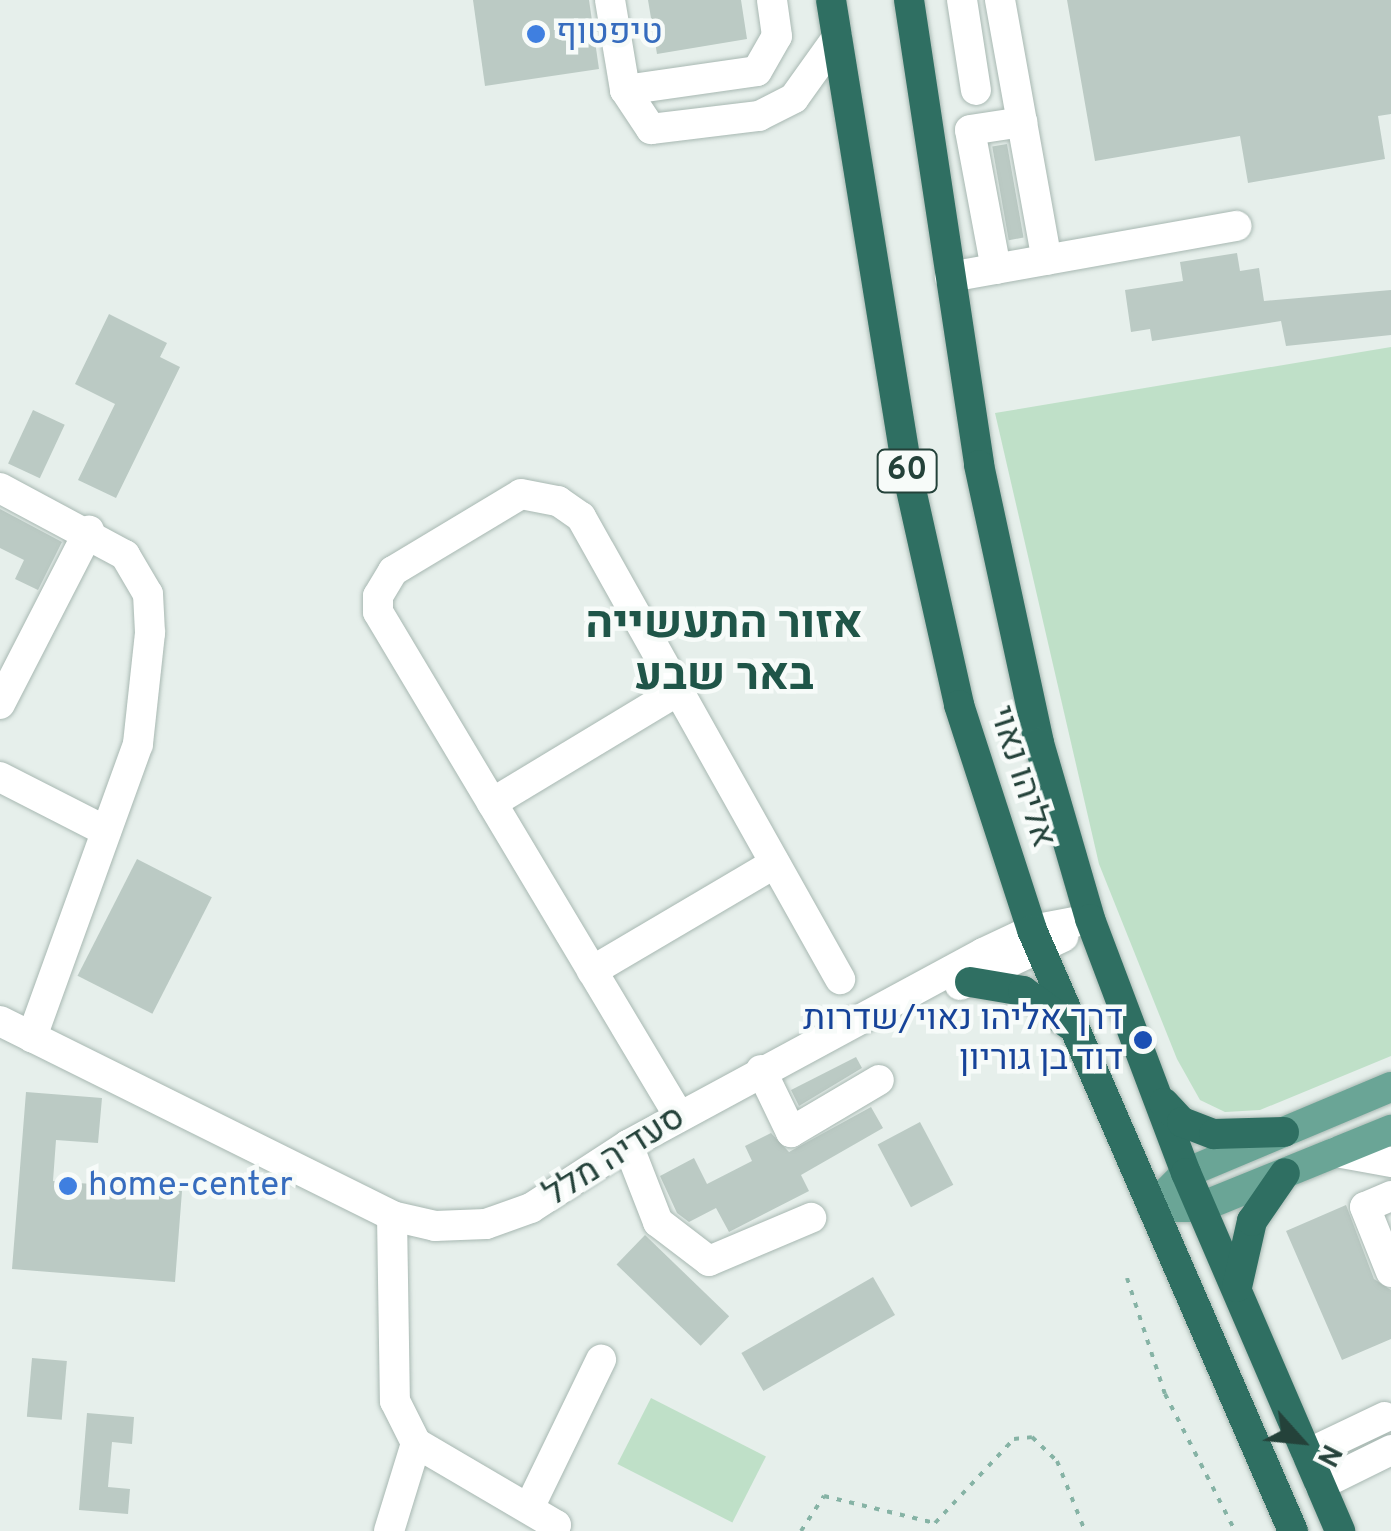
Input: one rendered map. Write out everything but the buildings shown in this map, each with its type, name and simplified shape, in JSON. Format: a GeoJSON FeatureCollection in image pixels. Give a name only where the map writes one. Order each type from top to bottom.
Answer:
{"type":"FeatureCollection","features":[{"type":"Feature","properties":{"kind":"highway","name":"אליהו נאוי"},"geometry":{"type":"LineString","coordinates":[[831,0],[937,622],[1036,941],[1293,1531]]}},
{"type":"Feature","properties":{"kind":"highway","name":"אליהו נאוי"},"geometry":{"type":"LineString","coordinates":[[908,0],[1003,596],[1090,919],[1186,1172],[1340,1531]]}},
{"type":"Feature","properties":{"kind":"highway"},"geometry":{"type":"LineString","coordinates":[[970,982],[1024,991],[1078,1035]]}},
{"type":"Feature","properties":{"kind":"highway"},"geometry":{"type":"LineString","coordinates":[[1159,1097],[1182,1122],[1214,1134],[1284,1132]]}},
{"type":"Feature","properties":{"kind":"highway"},"geometry":{"type":"LineString","coordinates":[[1237,1290],[1252,1220],[1284,1173]]}},
{"type":"Feature","properties":{"kind":"main road"},"geometry":{"type":"LineString","coordinates":[[1152,1207],[1186,1172],[1391,1086]]}},
{"type":"Feature","properties":{"kind":"main road"},"geometry":{"type":"LineString","coordinates":[[1152,1207],[1201,1207],[1391,1130]]}},
{"type":"Feature","properties":{"kind":"street"},"geometry":{"type":"LineString","coordinates":[[610,0],[625,90],[650,129],[760,116],[794,98],[837,38]]}},
{"type":"Feature","properties":{"kind":"street"},"geometry":{"type":"LineString","coordinates":[[625,90],[758,72],[778,36],[772,0]]}},
{"type":"Feature","properties":{"kind":"street"},"geometry":{"type":"LineString","coordinates":[[962,0],[976,90]]}},
{"type":"Feature","properties":{"kind":"street"},"geometry":{"type":"LineString","coordinates":[[1000,0],[1047,260]]}},
{"type":"Feature","properties":{"kind":"street"},"geometry":{"type":"LineString","coordinates":[[996,269],[970,130],[1022,122]]}},
{"type":"Feature","properties":{"kind":"street"},"geometry":{"type":"LineString","coordinates":[[950,277],[1236,226]]}},
{"type":"Feature","properties":{"kind":"street"},"geometry":{"type":"LineString","coordinates":[[0,488],[88,530],[125,555],[148,594],[148,699],[106,831],[32,1037]]}},
{"type":"Feature","properties":{"kind":"street"},"geometry":{"type":"LineString","coordinates":[[679,1116],[378,612],[378,596],[393,571],[521,494],[558,501],[581,517],[840,979]]}},
{"type":"Feature","properties":{"kind":"street"},"geometry":{"type":"LineString","coordinates":[[0,704],[88,530]]}},
{"type":"Feature","properties":{"kind":"street"},"geometry":{"type":"LineString","coordinates":[[492,803],[678,691]]}},
{"type":"Feature","properties":{"kind":"street"},"geometry":{"type":"LineString","coordinates":[[0,777],[106,831]]}},
{"type":"Feature","properties":{"kind":"street"},"geometry":{"type":"LineString","coordinates":[[592,971],[775,863]]}},
{"type":"Feature","properties":{"kind":"street","name":"סעדיה מלל"},"geometry":{"type":"LineString","coordinates":[[0,1021],[392,1216],[435,1226],[486,1224],[531,1208],[628,1144],[894,1002],[1090,919]]}},
{"type":"Feature","properties":{"kind":"street","name":"סעדיה מלל"},"geometry":{"type":"LineString","coordinates":[[894,1002],[970,982],[1036,941]]}},
{"type":"Feature","properties":{"kind":"street"},"geometry":{"type":"LineString","coordinates":[[761,1070],[791,1132],[879,1080]]}},
{"type":"Feature","properties":{"kind":"street"},"geometry":{"type":"LineString","coordinates":[[628,1144],[658,1222],[709,1262],[811,1218]]}},
{"type":"Feature","properties":{"kind":"street"},"geometry":{"type":"LineString","coordinates":[[1336,1152],[1391,1162]]}},
{"type":"Feature","properties":{"kind":"street"},"geometry":{"type":"LineString","coordinates":[[1391,1196],[1365,1207],[1391,1272]]}},
{"type":"Feature","properties":{"kind":"street"},"geometry":{"type":"LineString","coordinates":[[392,1216],[395,1400],[416,1443],[556,1525],[553,1531]]}},
{"type":"Feature","properties":{"kind":"street"},"geometry":{"type":"LineString","coordinates":[[529,1508],[601,1360]]}},
{"type":"Feature","properties":{"kind":"street"},"geometry":{"type":"LineString","coordinates":[[1307,1454],[1389,1414]]}},
{"type":"Feature","properties":{"kind":"street"},"geometry":{"type":"LineString","coordinates":[[388,1531],[416,1443]]}},
{"type":"Feature","properties":{"kind":"street"},"geometry":{"type":"LineString","coordinates":[[1320,1485],[1391,1450]]}},
{"type":"Feature","properties":{"kind":"path"},"geometry":{"type":"LineString","coordinates":[[1127,1278],[1147,1350],[1236,1531]]}},
{"type":"Feature","properties":{"kind":"path"},"geometry":{"type":"LineString","coordinates":[[801,1531],[824,1496],[935,1522],[1014,1439],[1032,1438],[1057,1461],[1085,1531]]}},
{"type":"Feature","properties":{"kind":"green space"},"geometry":{"type":"Polygon","coordinates":[[[1391,347],[1391,1056],[1260,1110],[1225,1112],[1200,1100],[1177,1059],[1099,864],[995,413],[1391,347]]]}},
{"type":"Feature","properties":{"kind":"green space"},"geometry":{"type":"Polygon","coordinates":[[[651,1398],[766,1457],[732,1522],[617,1464],[651,1398]]]}},
{"type":"Feature","properties":{"kind":"place","name":"טיפטוף"},"geometry":{"type":"Point","coordinates":[536,34]}},
{"type":"Feature","properties":{"kind":"place","name":"דרך אליהו נאוי/שדרות דוד בן גוריון"},"geometry":{"type":"Point","coordinates":[1143,1040]}},
{"type":"Feature","properties":{"kind":"place","name":"home-center"},"geometry":{"type":"Point","coordinates":[68,1186]}},
{"type":"Feature","properties":{"kind":"district","name":"אזור התעשייה באר שבע"},"geometry":{"type":"Point","coordinates":[724,652]}}]}
